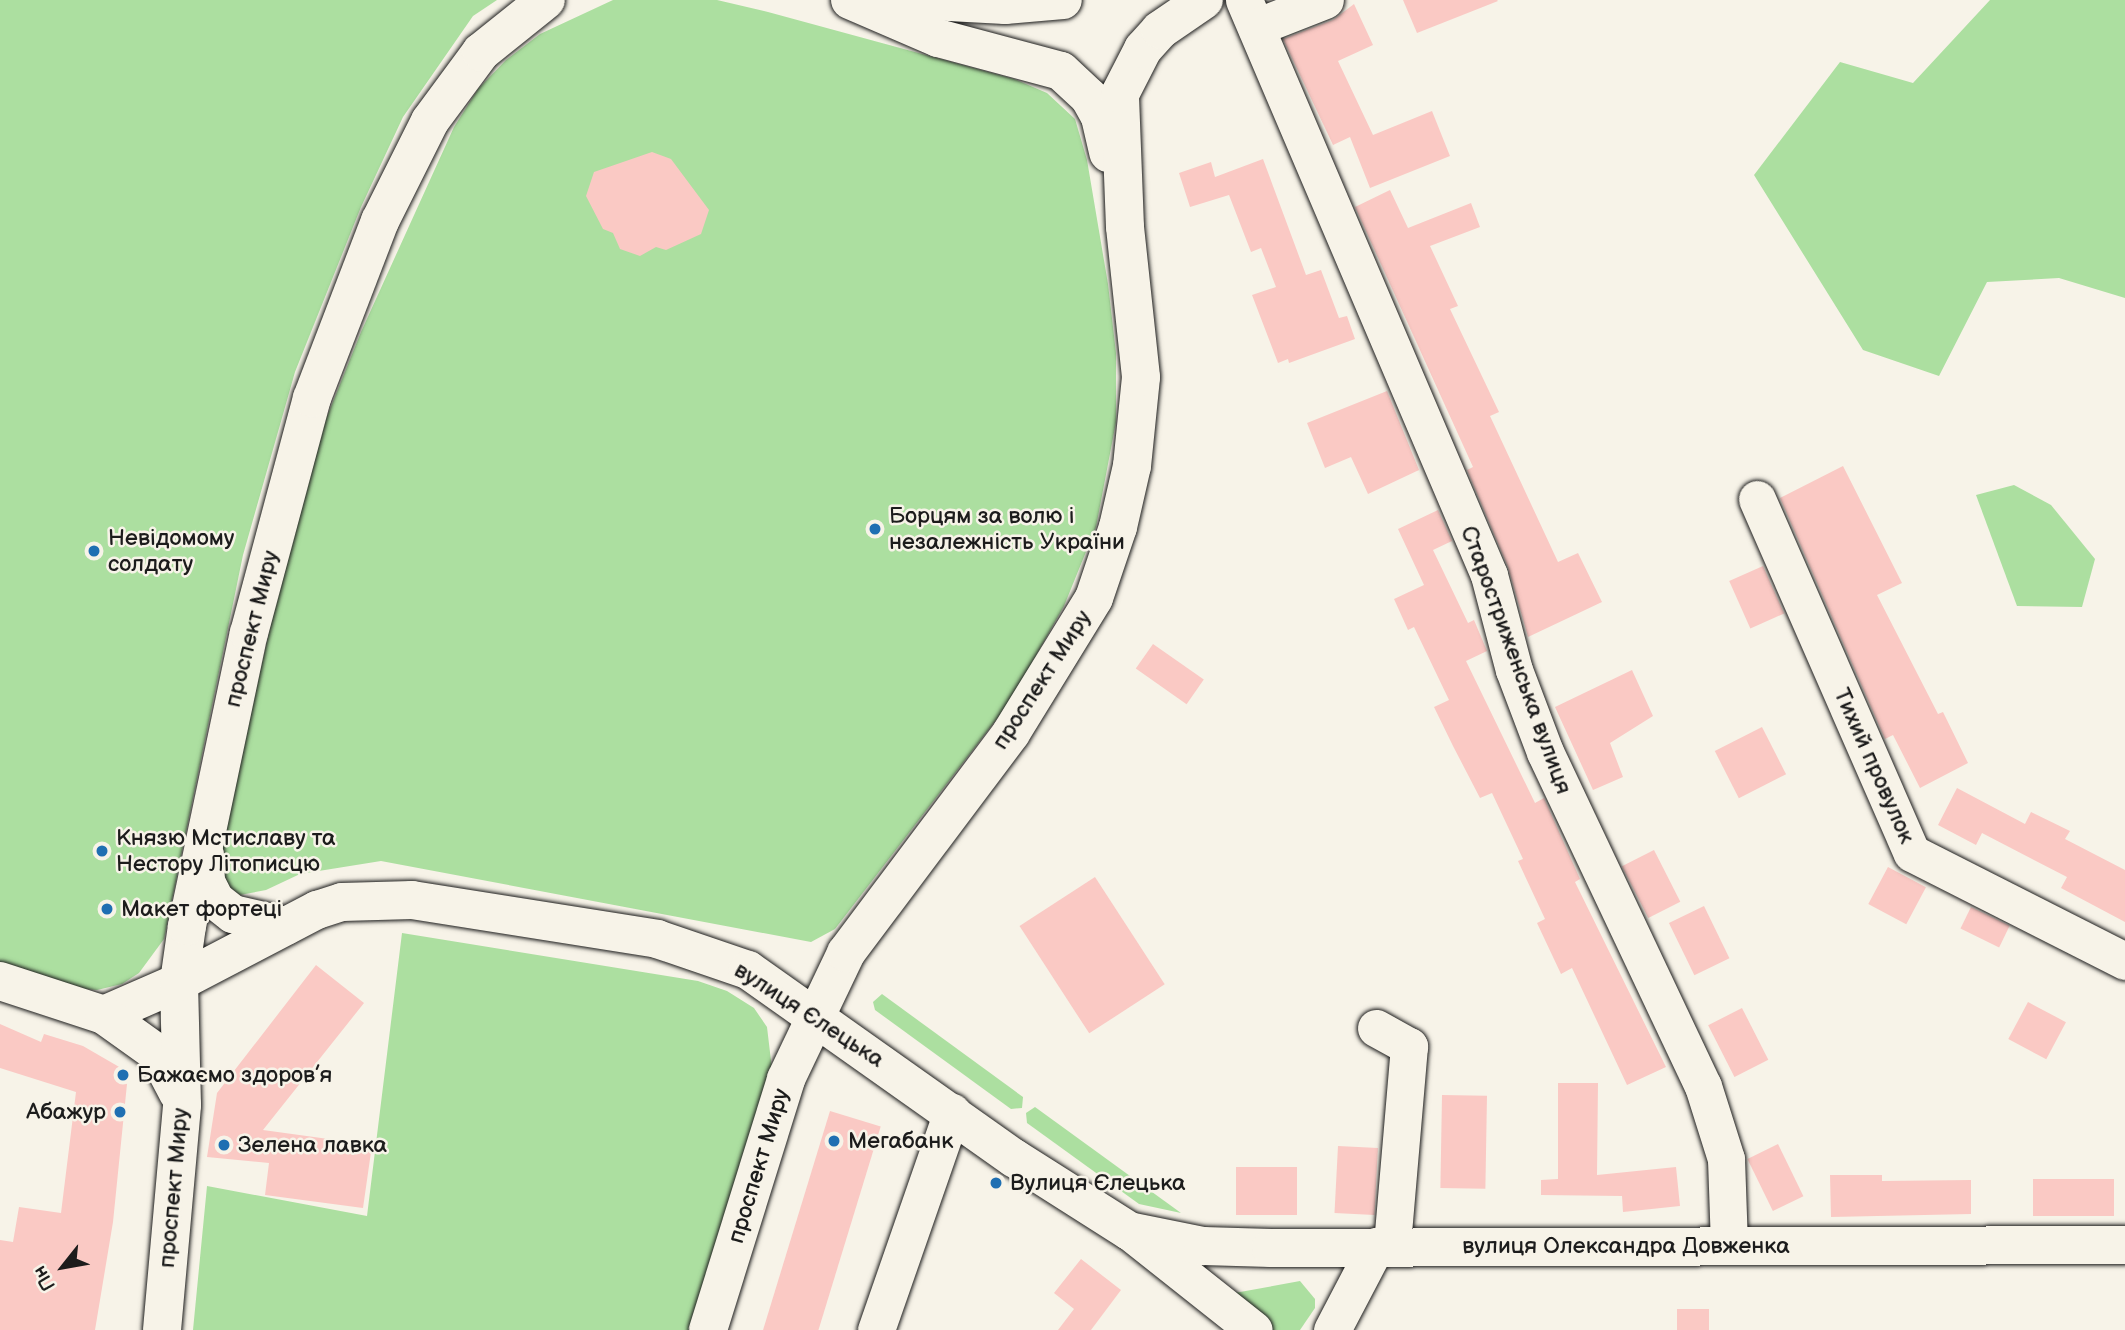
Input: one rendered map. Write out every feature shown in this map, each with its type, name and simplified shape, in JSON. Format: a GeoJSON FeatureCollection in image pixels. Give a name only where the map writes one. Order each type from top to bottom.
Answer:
{"type":"FeatureCollection","features":[{"type":"Feature","properties":{"kind":"main road","name":"проспект Миру"},"geometry":{"type":"LineString","coordinates":[[162,1330],[182,1105],[179,982],[204,839],[249,633],[312,398],[343,310],[380,221],[453,84],[505,30],[545,0]]}},
{"type":"Feature","properties":{"kind":"main road"},"geometry":{"type":"LineString","coordinates":[[850,0],[938,38],[1061,71]]}},
{"type":"Feature","properties":{"kind":"main road"},"geometry":{"type":"LineString","coordinates":[[929,1],[1063,0]]}},
{"type":"Feature","properties":{"kind":"main road","name":"проспект Миру"},"geometry":{"type":"LineString","coordinates":[[708,1330],[786,1079],[815,1013],[846,953],[1011,733],[1094,598],[1118,527],[1137,427],[1141,377],[1125,227],[1120,94],[1143,49],[1160,30],[1204,0]]}},
{"type":"Feature","properties":{"kind":"main road"},"geometry":{"type":"LineString","coordinates":[[929,1],[1001,30],[1061,71],[1089,97],[1100,117],[1125,227]]}},
{"type":"Feature","properties":{"kind":"main road"},"geometry":{"type":"LineString","coordinates":[[204,839],[206,882],[215,900],[233,914],[286,926]]}},
{"type":"Feature","properties":{"kind":"main road","name":"вулиця Єлецька"},"geometry":{"type":"LineString","coordinates":[[104,1015],[179,982],[286,926],[342,902],[412,900],[656,939],[712,955],[748,970],[815,1013],[952,1112],[1129,1231]]}},
{"type":"Feature","properties":{"kind":"main road"},"geometry":{"type":"LineString","coordinates":[[0,981],[104,1015],[157,1053],[174,1078],[182,1105]]}},
{"type":"Feature","properties":{"kind":"main road","name":"вулиця Олександра Довженка"},"geometry":{"type":"LineString","coordinates":[[1129,1231],[1203,1246],[2125,1245]]}},
{"type":"Feature","properties":{"kind":"street"},"geometry":{"type":"LineString","coordinates":[[1250,14],[1325,0]]}},
{"type":"Feature","properties":{"kind":"street","name":"Старостриженська вулиця"},"geometry":{"type":"LineString","coordinates":[[1250,14],[1374,313],[1489,575],[1514,670],[1545,752],[1703,1086],[1726,1159],[1729,1246]]}},
{"type":"Feature","properties":{"kind":"street","name":"Тихий провулок"},"geometry":{"type":"LineString","coordinates":[[1757,499],[1912,853],[2125,961]]}},
{"type":"Feature","properties":{"kind":"street"},"geometry":{"type":"LineString","coordinates":[[1332,1330],[1385,1246],[1409,1046],[1376,1028]]}},
{"type":"Feature","properties":{"kind":"street"},"geometry":{"type":"LineString","coordinates":[[876,1330],[952,1112]]}},
{"type":"Feature","properties":{"kind":"street","name":"вулиця Єлецька"},"geometry":{"type":"LineString","coordinates":[[1129,1231],[1254,1330]]}},
{"type":"Feature","properties":{"kind":"green space"},"geometry":{"type":"Polygon","coordinates":[[[0,0],[497,0],[473,16],[403,117],[361,207],[295,372],[243,555],[164,939],[139,973],[122,984],[97,990],[70,988],[0,963],[0,0]]]}},
{"type":"Feature","properties":{"kind":"green space"},"geometry":{"type":"Polygon","coordinates":[[[613,0],[717,0],[768,12],[1014,79],[1047,93],[1075,119],[1087,160],[1108,284],[1116,353],[1116,422],[1096,527],[1064,606],[1009,703],[835,929],[811,942],[381,861],[300,874],[266,890],[240,895],[218,879],[229,807],[284,567],[324,424],[361,332],[454,127],[478,89],[506,60],[540,34],[613,0]]]}},
{"type":"Feature","properties":{"kind":"green space"},"geometry":{"type":"Polygon","coordinates":[[[1990,0],[2125,0],[2125,298],[2059,278],[1987,282],[1939,376],[1863,350],[1754,175],[1840,62],[1913,83],[1990,0]]]}},
{"type":"Feature","properties":{"kind":"green space"},"geometry":{"type":"Polygon","coordinates":[[[2014,485],[2051,505],[2095,559],[2082,607],[2017,606],[1976,495],[2014,485]]]}},
{"type":"Feature","properties":{"kind":"green space"},"geometry":{"type":"Polygon","coordinates":[[[402,933],[698,981],[727,991],[754,1008],[767,1027],[772,1069],[693,1330],[193,1330],[207,1186],[367,1216],[402,933]]]}},
{"type":"Feature","properties":{"kind":"green space"},"geometry":{"type":"Polygon","coordinates":[[[882,994],[1023,1097],[1022,1108],[1011,1109],[875,1010],[873,1002],[882,994]]]}},
{"type":"Feature","properties":{"kind":"green space"},"geometry":{"type":"Polygon","coordinates":[[[1035,1107],[1181,1213],[1139,1204],[1027,1123],[1026,1113],[1035,1107]]]}},
{"type":"Feature","properties":{"kind":"green space"},"geometry":{"type":"Polygon","coordinates":[[[1300,1281],[1315,1299],[1315,1308],[1300,1330],[1265,1330],[1229,1294],[1300,1281]]]}},
{"type":"Feature","properties":{"kind":"building"},"geometry":{"type":"Polygon","coordinates":[[[1403,0],[1497,0],[1498,1],[1417,33],[1403,0]]]}},
{"type":"Feature","properties":{"kind":"building"},"geometry":{"type":"Polygon","coordinates":[[[1354,4],[1373,45],[1338,61],[1373,135],[1432,111],[1450,156],[1370,188],[1350,137],[1333,145],[1283,39],[1333,20],[1354,4]]]}},
{"type":"Feature","properties":{"kind":"building"},"geometry":{"type":"Polygon","coordinates":[[[652,152],[671,159],[709,210],[701,234],[666,250],[656,247],[640,256],[620,249],[613,233],[603,229],[586,196],[594,172],[652,152]]]}},
{"type":"Feature","properties":{"kind":"building"},"geometry":{"type":"Polygon","coordinates":[[[1263,159],[1306,275],[1321,270],[1339,318],[1347,316],[1355,339],[1289,363],[1288,359],[1278,363],[1252,295],[1276,287],[1261,248],[1251,252],[1229,195],[1190,207],[1179,173],[1211,162],[1215,177],[1263,159]]]}},
{"type":"Feature","properties":{"kind":"building"},"geometry":{"type":"Polygon","coordinates":[[[1390,190],[1408,228],[1471,203],[1480,227],[1430,246],[1458,306],[1450,309],[1499,412],[1490,416],[1558,562],[1578,553],[1602,602],[1528,637],[1508,567],[1467,470],[1473,467],[1355,207],[1390,190]]]}},
{"type":"Feature","properties":{"kind":"building"},"geometry":{"type":"Polygon","coordinates":[[[1387,391],[1419,470],[1368,494],[1351,457],[1325,468],[1307,423],[1387,391]]]}},
{"type":"Feature","properties":{"kind":"building"},"geometry":{"type":"Polygon","coordinates":[[[1843,466],[1902,583],[1877,595],[1938,714],[1943,712],[1968,763],[1920,788],[1893,735],[1885,739],[1780,498],[1843,466]]]}},
{"type":"Feature","properties":{"kind":"building"},"geometry":{"type":"Polygon","coordinates":[[[1438,510],[1452,541],[1433,550],[1468,623],[1474,620],[1487,651],[1466,661],[1535,803],[1544,798],[1580,879],[1575,882],[1666,1067],[1627,1085],[1572,968],[1561,974],[1537,923],[1545,919],[1518,861],[1523,859],[1492,793],[1480,798],[1453,746],[1434,707],[1449,700],[1414,627],[1408,630],[1394,599],[1424,585],[1398,529],[1438,510]]]}},
{"type":"Feature","properties":{"kind":"building"},"geometry":{"type":"Polygon","coordinates":[[[1763,566],[1784,614],[1750,629],[1729,581],[1763,566]]]}},
{"type":"Feature","properties":{"kind":"building"},"geometry":{"type":"Polygon","coordinates":[[[1153,644],[1204,680],[1187,704],[1136,669],[1153,644]]]}},
{"type":"Feature","properties":{"kind":"building"},"geometry":{"type":"Polygon","coordinates":[[[1632,670],[1653,716],[1610,743],[1623,777],[1593,790],[1555,707],[1632,670]]]}},
{"type":"Feature","properties":{"kind":"building"},"geometry":{"type":"Polygon","coordinates":[[[1762,727],[1786,774],[1739,798],[1715,751],[1762,727]]]}},
{"type":"Feature","properties":{"kind":"building"},"geometry":{"type":"Polygon","coordinates":[[[1957,788],[2025,824],[2031,812],[2070,831],[2065,839],[2125,870],[2125,922],[2061,888],[2067,877],[1982,833],[1976,845],[1938,825],[1957,788]]]}},
{"type":"Feature","properties":{"kind":"building"},"geometry":{"type":"Polygon","coordinates":[[[1654,850],[1680,902],[1648,918],[1622,866],[1654,850]]]}},
{"type":"Feature","properties":{"kind":"building"},"geometry":{"type":"Polygon","coordinates":[[[1888,867],[1926,887],[1906,924],[1868,904],[1888,867]]]}},
{"type":"Feature","properties":{"kind":"building"},"geometry":{"type":"Polygon","coordinates":[[[1095,877],[1165,984],[1089,1033],[1020,926],[1095,877]]]}},
{"type":"Feature","properties":{"kind":"building"},"geometry":{"type":"Polygon","coordinates":[[[1704,906],[1729,958],[1694,975],[1669,923],[1704,906]]]}},
{"type":"Feature","properties":{"kind":"building"},"geometry":{"type":"Polygon","coordinates":[[[1971,907],[2010,926],[1999,947],[1960,929],[1971,907]]]}},
{"type":"Feature","properties":{"kind":"building"},"geometry":{"type":"Polygon","coordinates":[[[316,965],[364,1003],[263,1130],[372,1145],[363,1208],[265,1195],[269,1163],[207,1157],[217,1093],[316,965]]]}},
{"type":"Feature","properties":{"kind":"building"},"geometry":{"type":"Polygon","coordinates":[[[2028,1002],[2066,1022],[2046,1059],[2008,1039],[2028,1002]]]}},
{"type":"Feature","properties":{"kind":"building"},"geometry":{"type":"Polygon","coordinates":[[[1742,1008],[1768,1060],[1734,1077],[1708,1025],[1742,1008]]]}},
{"type":"Feature","properties":{"kind":"building"},"geometry":{"type":"Polygon","coordinates":[[[0,1024],[41,1042],[44,1034],[83,1046],[121,1068],[127,1084],[113,1222],[95,1330],[0,1330],[0,1240],[13,1242],[19,1207],[61,1213],[76,1092],[0,1068],[0,1024]]]}},
{"type":"Feature","properties":{"kind":"building"},"geometry":{"type":"Polygon","coordinates":[[[1558,1083],[1598,1083],[1597,1175],[1676,1167],[1680,1206],[1623,1212],[1622,1196],[1541,1195],[1541,1180],[1558,1179],[1558,1083]]]}},
{"type":"Feature","properties":{"kind":"building"},"geometry":{"type":"Polygon","coordinates":[[[1442,1095],[1487,1096],[1485,1189],[1440,1188],[1442,1095]]]}},
{"type":"Feature","properties":{"kind":"building"},"geometry":{"type":"Polygon","coordinates":[[[830,1111],[881,1126],[818,1330],[763,1330],[830,1111]]]}},
{"type":"Feature","properties":{"kind":"building"},"geometry":{"type":"Polygon","coordinates":[[[1778,1144],[1803,1196],[1773,1211],[1747,1159],[1778,1144]]]}},
{"type":"Feature","properties":{"kind":"building"},"geometry":{"type":"Polygon","coordinates":[[[1338,1146],[1378,1148],[1374,1215],[1334,1213],[1338,1146]]]}},
{"type":"Feature","properties":{"kind":"building"},"geometry":{"type":"Polygon","coordinates":[[[1236,1167],[1297,1167],[1297,1215],[1236,1215],[1236,1167]]]}},
{"type":"Feature","properties":{"kind":"building"},"geometry":{"type":"Polygon","coordinates":[[[1830,1175],[1882,1175],[1882,1181],[1971,1180],[1971,1214],[1831,1217],[1830,1175]]]}},
{"type":"Feature","properties":{"kind":"building"},"geometry":{"type":"Polygon","coordinates":[[[2033,1179],[2114,1179],[2114,1216],[2033,1216],[2033,1179]]]}},
{"type":"Feature","properties":{"kind":"building"},"geometry":{"type":"Polygon","coordinates":[[[1081,1259],[1121,1290],[1091,1330],[1058,1330],[1074,1309],[1054,1293],[1081,1259]]]}},
{"type":"Feature","properties":{"kind":"building"},"geometry":{"type":"Polygon","coordinates":[[[1677,1309],[1709,1309],[1709,1330],[1677,1330],[1677,1309]]]}},
{"type":"Feature","properties":{"kind":"place","name":"Борцям за волю і незалежність України"},"geometry":{"type":"Point","coordinates":[875,529]}},
{"type":"Feature","properties":{"kind":"place","name":"Невідомому солдату"},"geometry":{"type":"Point","coordinates":[94,551]}},
{"type":"Feature","properties":{"kind":"place","name":"Князю Мстиславу та Нестору Літописцю"},"geometry":{"type":"Point","coordinates":[102,851]}},
{"type":"Feature","properties":{"kind":"place","name":"Макет фортеці"},"geometry":{"type":"Point","coordinates":[107,909]}},
{"type":"Feature","properties":{"kind":"place","name":"Бажаємо здоров’я"},"geometry":{"type":"Point","coordinates":[123,1075]}},
{"type":"Feature","properties":{"kind":"place","name":"Абажур"},"geometry":{"type":"Point","coordinates":[120,1112]}},
{"type":"Feature","properties":{"kind":"place","name":"Мегабанк"},"geometry":{"type":"Point","coordinates":[834,1141]}},
{"type":"Feature","properties":{"kind":"place","name":"Зелена лавка"},"geometry":{"type":"Point","coordinates":[224,1145]}},
{"type":"Feature","properties":{"kind":"place","name":"Вулиця Єлецька"},"geometry":{"type":"Point","coordinates":[996,1183]}}]}
